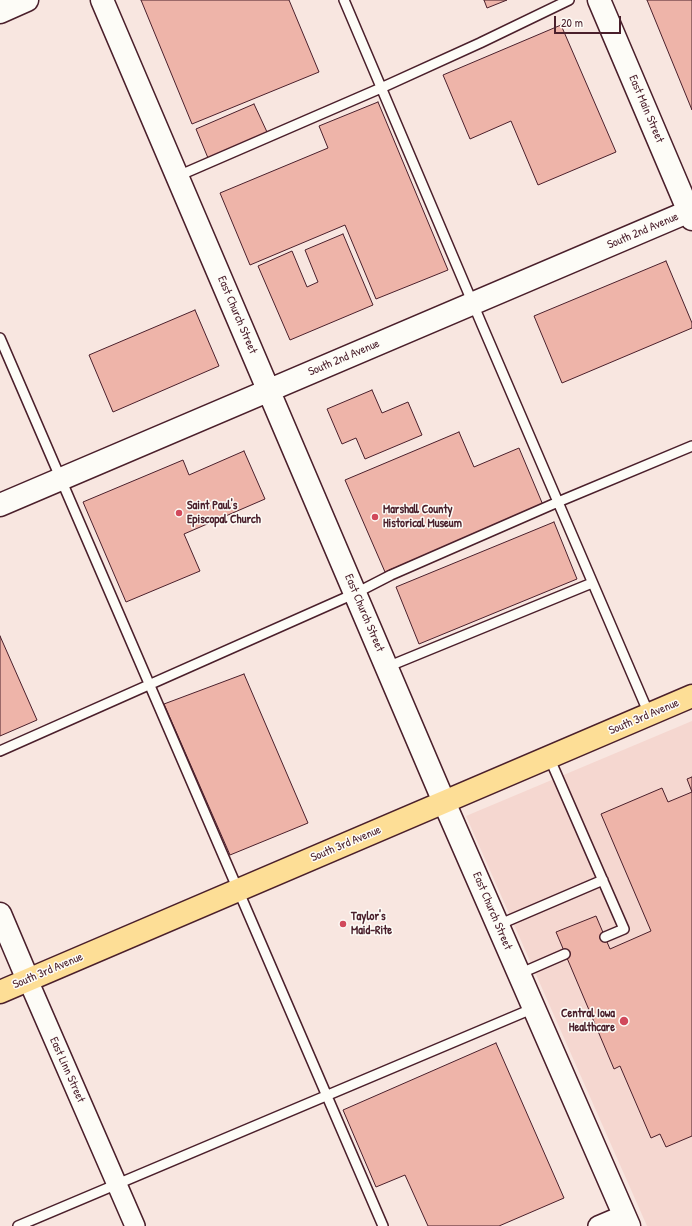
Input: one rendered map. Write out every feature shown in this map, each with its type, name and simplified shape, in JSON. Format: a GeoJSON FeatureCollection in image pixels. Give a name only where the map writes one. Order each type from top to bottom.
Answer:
{"type":"FeatureCollection","features":[{"type":"Feature","properties":{"kind":"main road","name":"South 3rd Avenue"},"geometry":{"type":"LineString","coordinates":[[0,992],[692,696]]}},
{"type":"Feature","properties":{"kind":"street"},"geometry":{"type":"LineString","coordinates":[[0,12],[27,0]]}},
{"type":"Feature","properties":{"kind":"street","name":"East Church Street"},"geometry":{"type":"LineString","coordinates":[[102,0],[444,802],[626,1220]]}},
{"type":"Feature","properties":{"kind":"street","name":"East Main Street"},"geometry":{"type":"LineString","coordinates":[[600,0],[691,214]]}},
{"type":"Feature","properties":{"kind":"street","name":"South 2nd Avenue"},"geometry":{"type":"LineString","coordinates":[[0,505],[473,304],[691,214]]}},
{"type":"Feature","properties":{"kind":"street","name":"East Linn Street"},"geometry":{"type":"LineString","coordinates":[[0,914],[135,1226]]}},
{"type":"Feature","properties":{"kind":"street"},"geometry":{"type":"LineString","coordinates":[[598,1226],[626,1220]]}},
{"type":"Feature","properties":{"kind":"lane"},"geometry":{"type":"LineString","coordinates":[[344,0],[649,715]]}},
{"type":"Feature","properties":{"kind":"lane"},"geometry":{"type":"LineString","coordinates":[[178,176],[381,88],[480,43],[569,0]]}},
{"type":"Feature","properties":{"kind":"lane"},"geometry":{"type":"LineString","coordinates":[[0,338],[383,1226]]}},
{"type":"Feature","properties":{"kind":"lane"},"geometry":{"type":"LineString","coordinates":[[0,751],[356,593],[391,575],[558,502],[692,446]]}},
{"type":"Feature","properties":{"kind":"lane"},"geometry":{"type":"LineString","coordinates":[[387,667],[592,583]]}},
{"type":"Feature","properties":{"kind":"lane"},"geometry":{"type":"LineString","coordinates":[[549,758],[604,880],[624,929],[604,937]]}},
{"type":"Feature","properties":{"kind":"lane"},"geometry":{"type":"LineString","coordinates":[[498,925],[604,880]]}},
{"type":"Feature","properties":{"kind":"lane"},"geometry":{"type":"LineString","coordinates":[[519,974],[565,954]]}},
{"type":"Feature","properties":{"kind":"lane"},"geometry":{"type":"LineString","coordinates":[[18,1226],[534,1008]]}},
{"type":"Feature","properties":{"kind":"shaded area","name":"Central Iowa Healthcare"},"geometry":{"type":"Polygon","coordinates":[[[692,721],[692,1226],[647,1226],[466,816],[692,721]]]}},
{"type":"Feature","properties":{"kind":"building"},"geometry":{"type":"Polygon","coordinates":[[[141,0],[289,0],[319,72],[192,124],[141,0]]]}},
{"type":"Feature","properties":{"kind":"building"},"geometry":{"type":"Polygon","coordinates":[[[484,0],[507,0],[487,8],[484,0]]]}},
{"type":"Feature","properties":{"kind":"building"},"geometry":{"type":"Polygon","coordinates":[[[647,0],[692,0],[692,110],[647,0]]]}},
{"type":"Feature","properties":{"kind":"building"},"geometry":{"type":"Polygon","coordinates":[[[561,25],[616,152],[538,185],[511,121],[470,139],[443,75],[561,25]]]}},
{"type":"Feature","properties":{"kind":"building"},"geometry":{"type":"Polygon","coordinates":[[[378,102],[448,270],[376,299],[345,225],[250,265],[220,193],[328,148],[319,126],[378,102]]]}},
{"type":"Feature","properties":{"kind":"building"},"geometry":{"type":"Polygon","coordinates":[[[254,104],[267,132],[208,158],[196,129],[254,104]]]}},
{"type":"Feature","properties":{"kind":"building"},"geometry":{"type":"Polygon","coordinates":[[[343,234],[373,305],[290,340],[258,266],[292,251],[307,287],[318,282],[305,250],[343,234]]]}},
{"type":"Feature","properties":{"kind":"building"},"geometry":{"type":"Polygon","coordinates":[[[666,261],[692,323],[692,328],[562,383],[534,316],[666,261]]]}},
{"type":"Feature","properties":{"kind":"building"},"geometry":{"type":"Polygon","coordinates":[[[195,310],[219,366],[113,412],[89,355],[195,310]]]}},
{"type":"Feature","properties":{"kind":"building"},"geometry":{"type":"Polygon","coordinates":[[[372,390],[382,413],[408,402],[422,435],[365,459],[356,438],[342,444],[327,409],[372,390]]]}},
{"type":"Feature","properties":{"kind":"building"},"geometry":{"type":"Polygon","coordinates":[[[459,432],[474,467],[519,448],[543,505],[385,572],[345,480],[459,432]]]}},
{"type":"Feature","properties":{"kind":"building"},"geometry":{"type":"Polygon","coordinates":[[[244,451],[265,499],[184,534],[200,571],[126,602],[83,502],[183,460],[189,475],[244,451]]]}},
{"type":"Feature","properties":{"kind":"building"},"geometry":{"type":"Polygon","coordinates":[[[554,522],[577,579],[419,644],[396,587],[554,522]]]}},
{"type":"Feature","properties":{"kind":"building"},"geometry":{"type":"Polygon","coordinates":[[[0,636],[37,720],[0,736],[0,636]]]}},
{"type":"Feature","properties":{"kind":"building"},"geometry":{"type":"Polygon","coordinates":[[[244,674],[308,823],[230,855],[164,704],[244,674]]]}},
{"type":"Feature","properties":{"kind":"building"},"geometry":{"type":"Polygon","coordinates":[[[692,777],[692,792],[687,779],[692,777]]]}},
{"type":"Feature","properties":{"kind":"building"},"geometry":{"type":"Polygon","coordinates":[[[662,788],[668,802],[692,792],[692,1136],[666,1147],[660,1134],[651,1138],[620,1066],[614,1069],[556,932],[596,916],[610,949],[651,931],[601,814],[662,788]]]}},
{"type":"Feature","properties":{"kind":"building"},"geometry":{"type":"Polygon","coordinates":[[[496,1043],[564,1198],[499,1226],[428,1226],[405,1175],[376,1187],[343,1110],[496,1043]]]}},
{"type":"Feature","properties":{"kind":"place","name":"Saint Paul's Episcopal Church"},"geometry":{"type":"Point","coordinates":[179,513]}},
{"type":"Feature","properties":{"kind":"place","name":"Marshall County Historical Museum"},"geometry":{"type":"Point","coordinates":[375,517]}},
{"type":"Feature","properties":{"kind":"place","name":"Taylor's Maid-Rite"},"geometry":{"type":"Point","coordinates":[343,924]}},
{"type":"Feature","properties":{"kind":"place","name":"Central Iowa Healthcare"},"geometry":{"type":"Point","coordinates":[624,1021]}}]}
